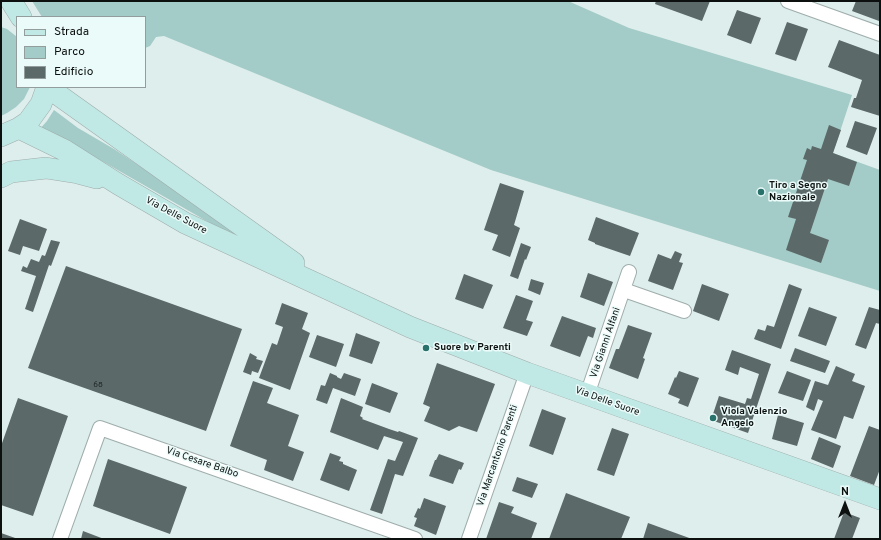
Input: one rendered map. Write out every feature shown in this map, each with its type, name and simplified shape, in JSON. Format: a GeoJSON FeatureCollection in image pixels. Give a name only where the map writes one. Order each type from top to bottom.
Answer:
{"type":"FeatureCollection","features":[{"type":"Feature","properties":{"kind":"street"},"geometry":{"type":"LineString","coordinates":[[11,1],[20,16]]}},
{"type":"Feature","properties":{"kind":"street"},"geometry":{"type":"LineString","coordinates":[[788,1],[880,34]]}},
{"type":"Feature","properties":{"kind":"street"},"geometry":{"type":"LineString","coordinates":[[1,13],[16,18]]}},
{"type":"Feature","properties":{"kind":"street"},"geometry":{"type":"LineString","coordinates":[[10,132],[35,113],[41,104],[47,88]]}},
{"type":"Feature","properties":{"kind":"street","name":"Via Delle Suore"},"geometry":{"type":"LineString","coordinates":[[52,88],[57,94],[338,294]]}},
{"type":"Feature","properties":{"kind":"street","name":"Via Delle Suore"},"geometry":{"type":"LineString","coordinates":[[10,132],[66,151],[118,184],[185,223],[410,327],[587,395],[880,499]]}},
{"type":"Feature","properties":{"kind":"street"},"geometry":{"type":"LineString","coordinates":[[1,177],[11,172],[46,168],[78,173],[118,184]]}},
{"type":"Feature","properties":{"kind":"street","name":"Via Gianni Alfani"},"geometry":{"type":"LineString","coordinates":[[587,395],[629,272]]}},
{"type":"Feature","properties":{"kind":"street"},"geometry":{"type":"LineString","coordinates":[[624,290],[684,311]]}},
{"type":"Feature","properties":{"kind":"street","name":"Via Marcantonio Parenti"},"geometry":{"type":"LineString","coordinates":[[469,539],[527,373]]}},
{"type":"Feature","properties":{"kind":"street","name":"Via Cesare Balbo"},"geometry":{"type":"LineString","coordinates":[[60,539],[100,428],[416,539]]}},
{"type":"Feature","properties":{"kind":"green space"},"geometry":{"type":"Polygon","coordinates":[[[32,1],[568,1],[629,28],[852,95],[833,153],[880,170],[880,291],[491,170],[164,36],[156,37],[150,46],[146,48],[146,16],[41,16],[32,1]]]}},
{"type":"Feature","properties":{"kind":"green space"},"geometry":{"type":"Polygon","coordinates":[[[1,27],[7,29],[16,36],[16,88],[30,88],[24,99],[16,107],[1,116],[1,27]]]}},
{"type":"Feature","properties":{"kind":"green space"},"geometry":{"type":"Polygon","coordinates":[[[54,110],[78,128],[114,149],[242,234],[238,239],[60,137],[38,131],[54,110]]]}},
{"type":"Feature","properties":{"kind":"building"},"geometry":{"type":"Polygon","coordinates":[[[656,1],[710,1],[702,21],[655,4],[656,1]]]}},
{"type":"Feature","properties":{"kind":"building"},"geometry":{"type":"Polygon","coordinates":[[[856,1],[880,1],[879,21],[852,11],[856,1]]]}},
{"type":"Feature","properties":{"kind":"building"},"geometry":{"type":"Polygon","coordinates":[[[737,10],[761,18],[751,44],[727,35],[737,10]]]}},
{"type":"Feature","properties":{"kind":"building"},"geometry":{"type":"Polygon","coordinates":[[[787,22],[808,29],[796,61],[775,54],[787,22]]]}},
{"type":"Feature","properties":{"kind":"building"},"geometry":{"type":"Polygon","coordinates":[[[839,40],[880,55],[880,116],[851,107],[854,98],[856,98],[862,80],[828,67],[839,40]]]}},
{"type":"Feature","properties":{"kind":"building"},"geometry":{"type":"Polygon","coordinates":[[[855,121],[877,128],[867,155],[846,147],[855,121]]]}},
{"type":"Feature","properties":{"kind":"building"},"geometry":{"type":"Polygon","coordinates":[[[829,125],[841,130],[833,153],[857,162],[849,186],[828,179],[810,233],[829,240],[821,263],[786,250],[796,219],[788,217],[807,160],[803,159],[807,148],[811,150],[812,146],[821,149],[829,125]]]}},
{"type":"Feature","properties":{"kind":"building"},"geometry":{"type":"Polygon","coordinates":[[[500,183],[524,191],[514,225],[520,228],[510,257],[492,250],[498,235],[484,230],[500,183]]]}},
{"type":"Feature","properties":{"kind":"building"},"geometry":{"type":"Polygon","coordinates":[[[596,217],[639,233],[630,256],[595,244],[588,240],[596,217]]]}},
{"type":"Feature","properties":{"kind":"building"},"geometry":{"type":"Polygon","coordinates":[[[20,219],[47,229],[39,251],[23,246],[20,255],[8,251],[20,219]]]}},
{"type":"Feature","properties":{"kind":"building"},"geometry":{"type":"Polygon","coordinates":[[[51,240],[60,242],[51,266],[49,265],[33,312],[25,309],[36,276],[21,271],[23,266],[27,268],[31,259],[39,262],[42,255],[45,256],[51,240]]]}},
{"type":"Feature","properties":{"kind":"building"},"geometry":{"type":"Polygon","coordinates":[[[521,243],[531,247],[518,279],[510,276],[521,243]]]}},
{"type":"Feature","properties":{"kind":"building"},"geometry":{"type":"Polygon","coordinates":[[[675,251],[682,254],[679,262],[683,263],[673,290],[648,281],[658,254],[671,259],[675,251]]]}},
{"type":"Feature","properties":{"kind":"building"},"geometry":{"type":"Polygon","coordinates":[[[66,266],[242,329],[206,431],[28,368],[66,266]]]}},
{"type":"Feature","properties":{"kind":"building"},"geometry":{"type":"Polygon","coordinates":[[[588,273],[613,282],[604,306],[580,297],[588,273]]]}},
{"type":"Feature","properties":{"kind":"building"},"geometry":{"type":"Polygon","coordinates":[[[464,274],[493,285],[483,309],[455,299],[464,274]]]}},
{"type":"Feature","properties":{"kind":"building"},"geometry":{"type":"Polygon","coordinates":[[[531,279],[544,283],[540,295],[528,290],[531,279]]]}},
{"type":"Feature","properties":{"kind":"building"},"geometry":{"type":"Polygon","coordinates":[[[702,284],[729,294],[719,321],[693,311],[702,284]]]}},
{"type":"Feature","properties":{"kind":"building"},"geometry":{"type":"Polygon","coordinates":[[[789,284],[802,289],[781,349],[754,339],[758,329],[765,331],[767,325],[774,327],[789,284]]]}},
{"type":"Feature","properties":{"kind":"building"},"geometry":{"type":"Polygon","coordinates":[[[516,295],[533,301],[526,320],[533,322],[527,336],[503,328],[516,295]]]}},
{"type":"Feature","properties":{"kind":"building"},"geometry":{"type":"Polygon","coordinates":[[[282,303],[308,313],[302,329],[310,333],[290,390],[259,378],[272,343],[277,345],[283,327],[275,324],[282,303]]]}},
{"type":"Feature","properties":{"kind":"building"},"geometry":{"type":"Polygon","coordinates":[[[809,307],[837,317],[826,346],[798,336],[809,307]]]}},
{"type":"Feature","properties":{"kind":"building"},"geometry":{"type":"Polygon","coordinates":[[[869,307],[880,310],[880,324],[876,323],[866,349],[855,345],[869,307]]]}},
{"type":"Feature","properties":{"kind":"building"},"geometry":{"type":"Polygon","coordinates":[[[562,316],[596,328],[593,338],[588,336],[580,357],[550,346],[562,316]]]}},
{"type":"Feature","properties":{"kind":"building"},"geometry":{"type":"Polygon","coordinates":[[[628,325],[652,333],[643,358],[645,359],[638,379],[609,368],[616,349],[619,349],[628,325]]]}},
{"type":"Feature","properties":{"kind":"building"},"geometry":{"type":"Polygon","coordinates":[[[356,333],[380,342],[372,364],[349,356],[356,333]]]}},
{"type":"Feature","properties":{"kind":"building"},"geometry":{"type":"Polygon","coordinates":[[[317,335],[344,344],[336,367],[309,357],[317,335]]]}},
{"type":"Feature","properties":{"kind":"building"},"geometry":{"type":"Polygon","coordinates":[[[795,348],[830,361],[825,373],[790,361],[795,348]]]}},
{"type":"Feature","properties":{"kind":"building"},"geometry":{"type":"Polygon","coordinates":[[[732,350],[771,364],[748,433],[711,420],[719,396],[745,404],[747,398],[751,399],[759,374],[740,367],[738,375],[725,370],[732,350]]]}},
{"type":"Feature","properties":{"kind":"building"},"geometry":{"type":"Polygon","coordinates":[[[250,353],[257,357],[256,359],[263,361],[258,373],[252,371],[251,375],[243,372],[250,353]]]}},
{"type":"Feature","properties":{"kind":"building"},"geometry":{"type":"Polygon","coordinates":[[[437,363],[495,384],[477,432],[459,426],[449,431],[424,421],[430,407],[423,404],[437,363]]]}},
{"type":"Feature","properties":{"kind":"building"},"geometry":{"type":"Polygon","coordinates":[[[836,366],[855,374],[852,381],[865,386],[853,419],[844,416],[836,439],[811,430],[823,401],[818,399],[814,411],[806,407],[815,381],[828,385],[836,366]]]}},
{"type":"Feature","properties":{"kind":"building"},"geometry":{"type":"Polygon","coordinates":[[[679,371],[699,378],[688,407],[678,403],[680,399],[668,394],[679,371]]]}},
{"type":"Feature","properties":{"kind":"building"},"geometry":{"type":"Polygon","coordinates":[[[787,371],[811,380],[803,401],[778,393],[787,371]]]}},
{"type":"Feature","properties":{"kind":"building"},"geometry":{"type":"Polygon","coordinates":[[[330,373],[341,379],[344,373],[361,379],[355,396],[333,388],[327,404],[316,400],[321,385],[325,386],[330,373]]]}},
{"type":"Feature","properties":{"kind":"building"},"geometry":{"type":"Polygon","coordinates":[[[253,381],[273,388],[267,403],[299,415],[288,446],[304,452],[293,481],[264,470],[267,460],[230,446],[253,381]]]}},
{"type":"Feature","properties":{"kind":"building"},"geometry":{"type":"Polygon","coordinates":[[[372,383],[398,393],[390,413],[365,404],[372,383]]]}},
{"type":"Feature","properties":{"kind":"building"},"geometry":{"type":"Polygon","coordinates":[[[18,398],[68,416],[33,516],[1,505],[1,446],[18,398]]]}},
{"type":"Feature","properties":{"kind":"building"},"geometry":{"type":"Polygon","coordinates":[[[341,398],[363,407],[360,416],[363,418],[362,419],[418,438],[403,476],[395,474],[382,514],[370,510],[388,459],[395,461],[403,442],[384,436],[378,450],[330,432],[341,398]]]}},
{"type":"Feature","properties":{"kind":"building"},"geometry":{"type":"Polygon","coordinates":[[[542,409],[566,418],[553,455],[529,446],[542,409]]]}},
{"type":"Feature","properties":{"kind":"building"},"geometry":{"type":"Polygon","coordinates":[[[778,415],[804,423],[797,446],[772,439],[778,415]]]}},
{"type":"Feature","properties":{"kind":"building"},"geometry":{"type":"Polygon","coordinates":[[[869,426],[880,430],[880,469],[874,485],[850,476],[869,426]]]}},
{"type":"Feature","properties":{"kind":"building"},"geometry":{"type":"Polygon","coordinates":[[[612,428],[629,434],[614,476],[597,470],[612,428]]]}},
{"type":"Feature","properties":{"kind":"building"},"geometry":{"type":"Polygon","coordinates":[[[819,437],[841,446],[833,468],[811,459],[819,437]]]}},
{"type":"Feature","properties":{"kind":"building"},"geometry":{"type":"Polygon","coordinates":[[[330,453],[341,457],[339,461],[357,470],[349,491],[320,480],[330,453]]]}},
{"type":"Feature","properties":{"kind":"building"},"geometry":{"type":"Polygon","coordinates":[[[439,454],[464,463],[461,470],[459,469],[453,484],[429,476],[439,454]]]}},
{"type":"Feature","properties":{"kind":"building"},"geometry":{"type":"Polygon","coordinates":[[[108,459],[187,487],[170,534],[93,506],[108,459]]]}},
{"type":"Feature","properties":{"kind":"building"},"geometry":{"type":"Polygon","coordinates":[[[517,477],[538,484],[532,498],[512,491],[517,477]]]}},
{"type":"Feature","properties":{"kind":"building"},"geometry":{"type":"Polygon","coordinates":[[[566,493],[630,517],[621,539],[549,539],[566,493]]]}},
{"type":"Feature","properties":{"kind":"building"},"geometry":{"type":"Polygon","coordinates":[[[424,498],[446,506],[436,535],[414,526],[417,518],[414,517],[418,508],[420,509],[424,498]]]}},
{"type":"Feature","properties":{"kind":"building"},"geometry":{"type":"Polygon","coordinates":[[[499,502],[514,507],[511,513],[537,523],[531,539],[486,539],[499,502]]]}},
{"type":"Feature","properties":{"kind":"building"},"geometry":{"type":"Polygon","coordinates":[[[844,512],[860,518],[852,539],[834,539],[844,512]]]}},
{"type":"Feature","properties":{"kind":"building"},"geometry":{"type":"Polygon","coordinates":[[[648,523],[692,539],[643,539],[648,523]]]}},
{"type":"Feature","properties":{"kind":"building"},"geometry":{"type":"Polygon","coordinates":[[[83,531],[104,539],[81,539],[83,531]]]}},
{"type":"Feature","properties":{"kind":"building"},"geometry":{"type":"Polygon","coordinates":[[[1,533],[18,539],[1,539],[1,533]]]}},
{"type":"Feature","properties":{"kind":"place","name":"Tiro a Segno Nazionale"},"geometry":{"type":"Point","coordinates":[761,192]}},
{"type":"Feature","properties":{"kind":"place","name":"Suore bv Parenti"},"geometry":{"type":"Point","coordinates":[426,348]}},
{"type":"Feature","properties":{"kind":"place","name":"Viola Valenzio Angelo"},"geometry":{"type":"Point","coordinates":[713,418]}}]}
